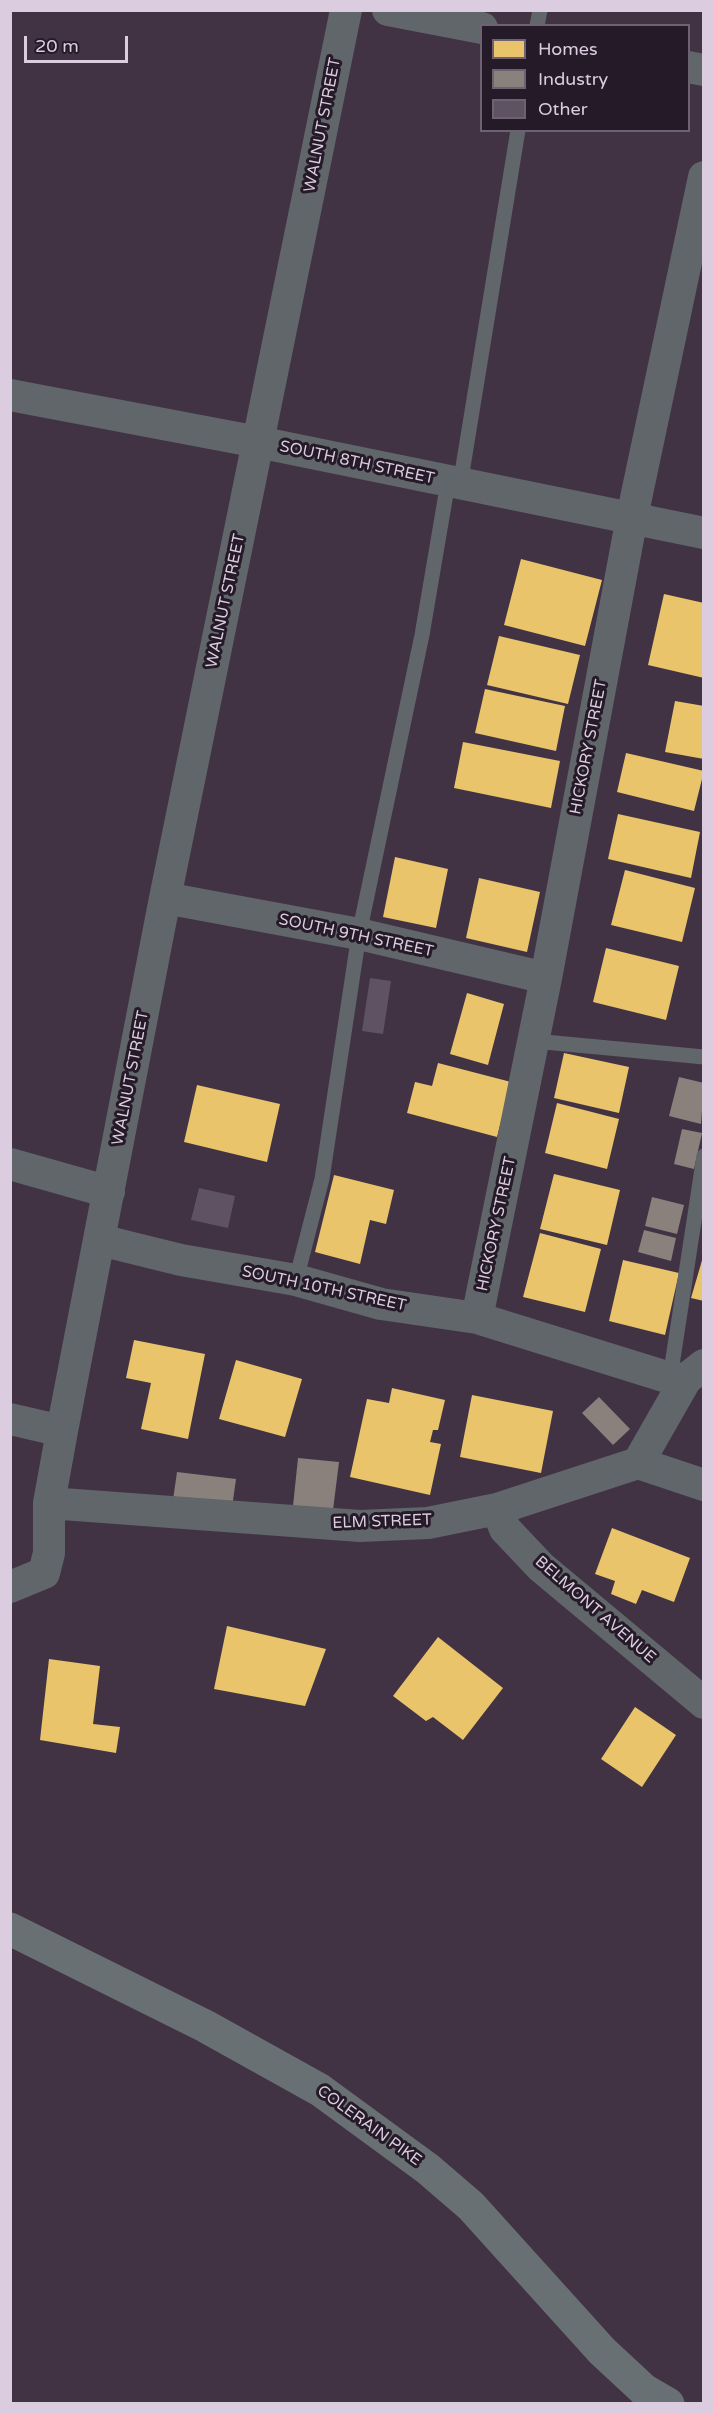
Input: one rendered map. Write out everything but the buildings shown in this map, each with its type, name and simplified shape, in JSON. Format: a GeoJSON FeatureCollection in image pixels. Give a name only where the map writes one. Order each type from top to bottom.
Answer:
{"type":"FeatureCollection","features":[{"type":"Feature","properties":{"kind":"main road","name":"COLERAIN PIKE"},"geometry":{"type":"LineString","coordinates":[[10,1929],[205,2026],[320,2090],[428,2169],[471,2206],[602,2351],[644,2390],[668,2403]]}},
{"type":"Feature","properties":{"kind":"street","name":"WALNUT STREET"},"geometry":{"type":"LineString","coordinates":[[99,1240],[165,898],[346,10]]}},
{"type":"Feature","properties":{"kind":"street"},"geometry":{"type":"LineString","coordinates":[[388,10],[480,28]]}},
{"type":"Feature","properties":{"kind":"street","name":"HICKORY STREET"},"geometry":{"type":"LineString","coordinates":[[477,1318],[534,1041],[632,517],[704,177]]}},
{"type":"Feature","properties":{"kind":"street","name":"SOUTH 8TH STREET"},"geometry":{"type":"LineString","coordinates":[[10,395],[258,442],[454,484],[632,517],[704,533]]}},
{"type":"Feature","properties":{"kind":"street","name":"SOUTH 9TH STREET"},"geometry":{"type":"LineString","coordinates":[[165,898],[359,934],[546,978]]}},
{"type":"Feature","properties":{"kind":"street"},"geometry":{"type":"LineString","coordinates":[[10,1164],[109,1192]]}},
{"type":"Feature","properties":{"kind":"street"},"geometry":{"type":"LineString","coordinates":[[10,1587],[44,1573],[49,1553],[49,1503],[99,1240]]}},
{"type":"Feature","properties":{"kind":"street","name":"SOUTH 10TH STREET"},"geometry":{"type":"LineString","coordinates":[[99,1240],[181,1260],[296,1280],[381,1304],[477,1318],[687,1374]]}},
{"type":"Feature","properties":{"kind":"street"},"geometry":{"type":"LineString","coordinates":[[687,1374],[638,1463],[704,1485]]}},
{"type":"Feature","properties":{"kind":"street"},"geometry":{"type":"LineString","coordinates":[[10,1419],[62,1431]]}},
{"type":"Feature","properties":{"kind":"street","name":"ELM STREET"},"geometry":{"type":"LineString","coordinates":[[49,1503],[360,1526],[428,1523],[497,1509],[638,1463]]}},
{"type":"Feature","properties":{"kind":"street","name":"BELMONT AVENUE"},"geometry":{"type":"LineString","coordinates":[[497,1509],[505,1529],[541,1567],[704,1702]]}},
{"type":"Feature","properties":{"kind":"lane"},"geometry":{"type":"LineString","coordinates":[[296,1280],[322,1179],[359,934],[454,484],[518,132]]}},
{"type":"Feature","properties":{"kind":"lane"},"geometry":{"type":"LineString","coordinates":[[534,1041],[704,1057]]}},
{"type":"Feature","properties":{"kind":"lane"},"geometry":{"type":"LineString","coordinates":[[687,1374],[704,1156]]}}]}
